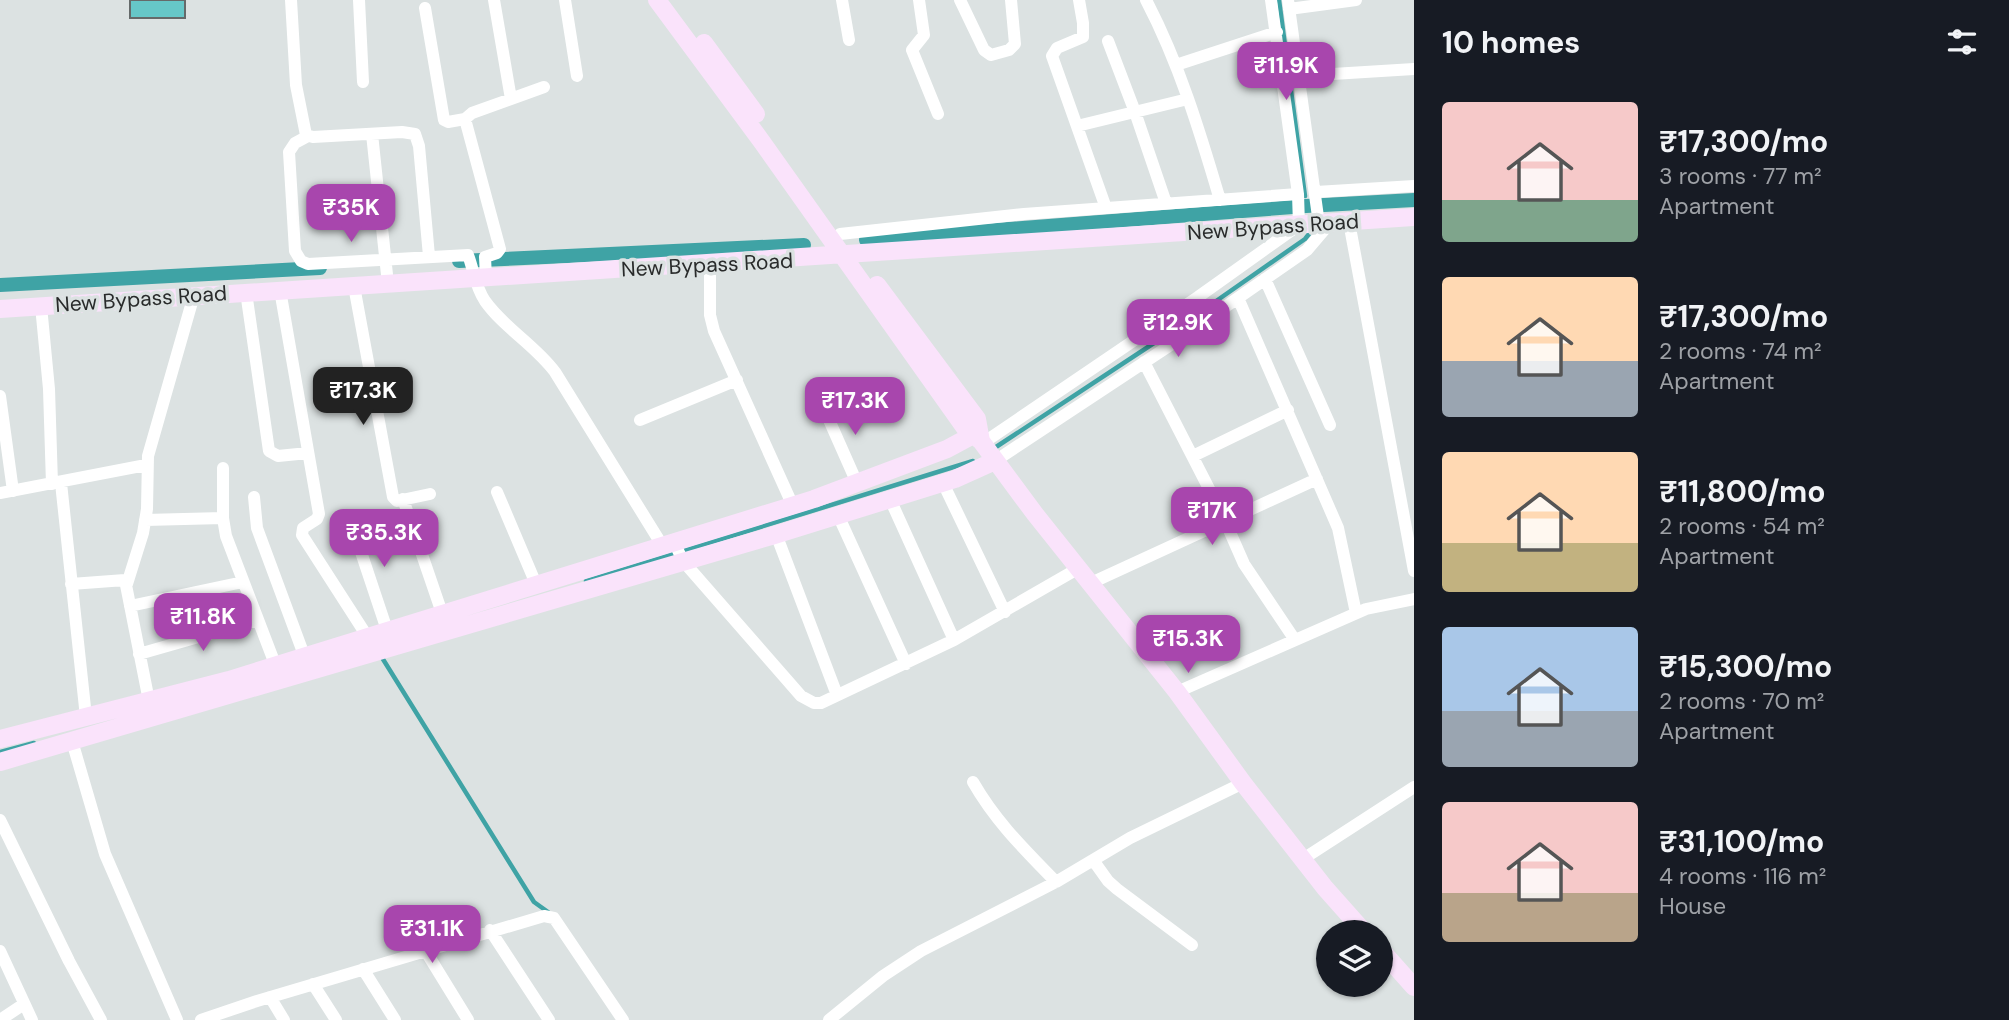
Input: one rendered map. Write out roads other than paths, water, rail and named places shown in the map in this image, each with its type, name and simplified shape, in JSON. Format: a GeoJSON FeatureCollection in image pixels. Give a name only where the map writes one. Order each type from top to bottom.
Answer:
{"type":"FeatureCollection","features":[{"type":"Feature","properties":{"kind":"street"},"geometry":{"type":"LineString","coordinates":[[290,0],[296,85],[303,130],[308,136]]}},
{"type":"Feature","properties":{"kind":"street"},"geometry":{"type":"LineString","coordinates":[[359,0],[363,82]]}},
{"type":"Feature","properties":{"kind":"street"},"geometry":{"type":"LineString","coordinates":[[494,0],[511,99]]}},
{"type":"Feature","properties":{"kind":"street"},"geometry":{"type":"LineString","coordinates":[[565,0],[577,76]]}},
{"type":"Feature","properties":{"kind":"street"},"geometry":{"type":"LineString","coordinates":[[657,0],[849,256],[928,379],[965,428],[979,440],[1177,692],[1243,783],[1354,920]]}},
{"type":"Feature","properties":{"kind":"street"},"geometry":{"type":"LineString","coordinates":[[670,0],[735,83],[840,234],[849,256]]}},
{"type":"Feature","properties":{"kind":"street"},"geometry":{"type":"LineString","coordinates":[[842,0],[849,40]]}},
{"type":"Feature","properties":{"kind":"street"},"geometry":{"type":"LineString","coordinates":[[919,0],[924,35],[912,50],[938,114]]}},
{"type":"Feature","properties":{"kind":"street"},"geometry":{"type":"LineString","coordinates":[[960,0],[984,50],[990,55],[1009,50],[1016,44],[1011,0]]}},
{"type":"Feature","properties":{"kind":"street"},"geometry":{"type":"LineString","coordinates":[[1079,0],[1083,37],[1057,48],[1052,56],[1106,208]]}},
{"type":"Feature","properties":{"kind":"street"},"geometry":{"type":"LineString","coordinates":[[1146,0],[1167,40],[1220,200]]}},
{"type":"Feature","properties":{"kind":"street"},"geometry":{"type":"LineString","coordinates":[[1271,0],[1299,208]]}},
{"type":"Feature","properties":{"kind":"street"},"geometry":{"type":"LineString","coordinates":[[0,739],[229,680],[536,584],[676,551],[776,534],[943,483],[995,461],[1307,250],[1320,209],[1288,4],[1356,0]]}},
{"type":"Feature","properties":{"kind":"street"},"geometry":{"type":"LineString","coordinates":[[425,8],[444,120],[448,122],[466,119],[472,113],[544,87]]}},
{"type":"Feature","properties":{"kind":"street"},"geometry":{"type":"LineString","coordinates":[[1176,65],[1277,32]]}},
{"type":"Feature","properties":{"kind":"street"},"geometry":{"type":"LineString","coordinates":[[1108,41],[1166,204]]}},
{"type":"Feature","properties":{"kind":"street"},"geometry":{"type":"LineString","coordinates":[[1300,76],[1414,69]]}},
{"type":"Feature","properties":{"kind":"street"},"geometry":{"type":"LineString","coordinates":[[1077,126],[1188,99]]}},
{"type":"Feature","properties":{"kind":"street"},"geometry":{"type":"LineString","coordinates":[[466,119],[500,249],[478,268]]}},
{"type":"Feature","properties":{"kind":"street"},"geometry":{"type":"LineString","coordinates":[[429,256],[418,138],[409,132],[308,136],[295,143],[289,152],[295,251],[298,258],[308,264],[387,269],[429,256],[466,255],[478,268],[482,295],[494,312],[536,349],[555,372],[676,551],[801,696],[814,703],[821,703],[954,640],[1079,568]]}},
{"type":"Feature","properties":{"kind":"street"},"geometry":{"type":"LineString","coordinates":[[372,134],[387,269]]}},
{"type":"Feature","properties":{"kind":"street"},"geometry":{"type":"LineString","coordinates":[[1320,209],[1414,186]]}},
{"type":"Feature","properties":{"kind":"street"},"geometry":{"type":"LineString","coordinates":[[840,234],[1024,214],[1220,200],[1299,208]]}},
{"type":"Feature","properties":{"kind":"street"},"geometry":{"type":"LineString","coordinates":[[0,762],[676,551],[947,449],[979,440],[1198,297],[1299,208]]}},
{"type":"Feature","properties":{"kind":"street","name":"New Bypass Road"},"geometry":{"type":"LineString","coordinates":[[0,309],[354,286],[387,269],[709,264],[849,256],[1299,208],[1320,209],[1349,222],[1414,218]]}},
{"type":"Feature","properties":{"kind":"street"},"geometry":{"type":"LineString","coordinates":[[1349,222],[1414,572]]}},
{"type":"Feature","properties":{"kind":"street"},"geometry":{"type":"LineString","coordinates":[[709,264],[710,315],[714,331],[793,506]]}},
{"type":"Feature","properties":{"kind":"street"},"geometry":{"type":"LineString","coordinates":[[1265,279],[1330,425]]}},
{"type":"Feature","properties":{"kind":"street"},"geometry":{"type":"LineString","coordinates":[[354,286],[393,497],[397,500],[430,494]]}},
{"type":"Feature","properties":{"kind":"street"},"geometry":{"type":"LineString","coordinates":[[280,290],[319,514],[317,519],[303,528],[302,535],[367,636]]}},
{"type":"Feature","properties":{"kind":"street"},"geometry":{"type":"LineString","coordinates":[[246,292],[269,451],[278,456],[308,453]]}},
{"type":"Feature","properties":{"kind":"street"},"geometry":{"type":"LineString","coordinates":[[149,701],[127,584],[145,520],[146,465],[194,295]]}},
{"type":"Feature","properties":{"kind":"street"},"geometry":{"type":"LineString","coordinates":[[1238,298],[1338,528],[1356,613]]}},
{"type":"Feature","properties":{"kind":"street"},"geometry":{"type":"LineString","coordinates":[[40,306],[56,484],[71,584],[86,717]]}},
{"type":"Feature","properties":{"kind":"street"},"geometry":{"type":"LineString","coordinates":[[1144,362],[1253,579],[1295,640]]}},
{"type":"Feature","properties":{"kind":"street"},"geometry":{"type":"LineString","coordinates":[[640,420],[737,380]]}},
{"type":"Feature","properties":{"kind":"street"},"geometry":{"type":"LineString","coordinates":[[0,396],[6,492],[146,465]]}},
{"type":"Feature","properties":{"kind":"street"},"geometry":{"type":"LineString","coordinates":[[822,404],[858,483]]}},
{"type":"Feature","properties":{"kind":"street"},"geometry":{"type":"LineString","coordinates":[[1193,456],[1288,410]]}},
{"type":"Feature","properties":{"kind":"street"},"geometry":{"type":"LineString","coordinates":[[223,468],[223,518],[226,536],[275,664]]}},
{"type":"Feature","properties":{"kind":"street"},"geometry":{"type":"LineString","coordinates":[[1091,583],[1317,479]]}},
{"type":"Feature","properties":{"kind":"street"},"geometry":{"type":"LineString","coordinates":[[943,483],[1005,612]]}},
{"type":"Feature","properties":{"kind":"street"},"geometry":{"type":"LineString","coordinates":[[497,492],[536,584]]}},
{"type":"Feature","properties":{"kind":"street"},"geometry":{"type":"LineString","coordinates":[[254,497],[257,528],[304,655]]}},
{"type":"Feature","properties":{"kind":"street"},"geometry":{"type":"LineString","coordinates":[[403,499],[442,613]]}},
{"type":"Feature","properties":{"kind":"street"},"geometry":{"type":"LineString","coordinates":[[890,499],[954,640]]}},
{"type":"Feature","properties":{"kind":"street"},"geometry":{"type":"LineString","coordinates":[[838,515],[906,664]]}},
{"type":"Feature","properties":{"kind":"street"},"geometry":{"type":"LineString","coordinates":[[145,520],[223,518]]}},
{"type":"Feature","properties":{"kind":"street"},"geometry":{"type":"LineString","coordinates":[[350,519],[387,630]]}},
{"type":"Feature","properties":{"kind":"street"},"geometry":{"type":"LineString","coordinates":[[776,534],[837,695]]}},
{"type":"Feature","properties":{"kind":"street"},"geometry":{"type":"LineString","coordinates":[[71,584],[121,579],[127,584]]}},
{"type":"Feature","properties":{"kind":"street"},"geometry":{"type":"LineString","coordinates":[[130,606],[243,582]]}},
{"type":"Feature","properties":{"kind":"street"},"geometry":{"type":"LineString","coordinates":[[1177,692],[1356,613],[1414,598]]}},
{"type":"Feature","properties":{"kind":"street"},"geometry":{"type":"LineString","coordinates":[[139,654],[258,620]]}},
{"type":"Feature","properties":{"kind":"street"},"geometry":{"type":"LineString","coordinates":[[72,741],[105,854],[177,1020]]}},
{"type":"Feature","properties":{"kind":"street"},"geometry":{"type":"LineString","coordinates":[[973,782],[1005,831],[1056,882]]}},
{"type":"Feature","properties":{"kind":"street"},"geometry":{"type":"LineString","coordinates":[[829,1020],[883,976],[921,951],[1056,882],[1130,838],[1243,783]]}},
{"type":"Feature","properties":{"kind":"street"},"geometry":{"type":"LineString","coordinates":[[1303,859],[1414,787]]}},
{"type":"Feature","properties":{"kind":"street"},"geometry":{"type":"LineString","coordinates":[[0,820],[101,1020]]}},
{"type":"Feature","properties":{"kind":"street"},"geometry":{"type":"LineString","coordinates":[[1093,860],[1108,881],[1192,945]]}},
{"type":"Feature","properties":{"kind":"street"},"geometry":{"type":"LineString","coordinates":[[201,1020],[222,1017],[270,997],[544,916],[554,918],[623,1020]]}},
{"type":"Feature","properties":{"kind":"street"},"geometry":{"type":"LineString","coordinates":[[490,930],[549,1020]]}},
{"type":"Feature","properties":{"kind":"street"},"geometry":{"type":"LineString","coordinates":[[425,950],[468,1020]]}},
{"type":"Feature","properties":{"kind":"street"},"geometry":{"type":"LineString","coordinates":[[0,951],[32,1020]]}},
{"type":"Feature","properties":{"kind":"street"},"geometry":{"type":"LineString","coordinates":[[1393,963],[1414,986]]}},
{"type":"Feature","properties":{"kind":"street"},"geometry":{"type":"LineString","coordinates":[[363,969],[395,1020]]}},
{"type":"Feature","properties":{"kind":"street"},"geometry":{"type":"LineString","coordinates":[[313,984],[335,1020]]}},
{"type":"Feature","properties":{"kind":"street"},"geometry":{"type":"LineString","coordinates":[[270,997],[284,1020]]}},
{"type":"Feature","properties":{"kind":"street"},"geometry":{"type":"LineString","coordinates":[[1,1020],[24,1004]]}},
{"type":"Feature","properties":{"kind":"waterway"},"geometry":{"type":"LineString","coordinates":[[1279,0],[1305,196]]}},
{"type":"Feature","properties":{"kind":"waterway"},"geometry":{"type":"LineString","coordinates":[[866,240],[1414,200]]}},
{"type":"Feature","properties":{"kind":"waterway"},"geometry":{"type":"LineString","coordinates":[[996,447],[1189,320],[1309,234]]}},
{"type":"Feature","properties":{"kind":"waterway"},"geometry":{"type":"LineString","coordinates":[[459,261],[804,245]]}},
{"type":"Feature","properties":{"kind":"waterway"},"geometry":{"type":"LineString","coordinates":[[0,285],[320,268]]}},
{"type":"Feature","properties":{"kind":"waterway"},"geometry":{"type":"LineString","coordinates":[[586,581],[973,461]]}},
{"type":"Feature","properties":{"kind":"waterway"},"geometry":{"type":"LineString","coordinates":[[381,656],[534,902],[548,912]]}},
{"type":"Feature","properties":{"kind":"waterway"},"geometry":{"type":"LineString","coordinates":[[0,752],[34,743]]}}]}
